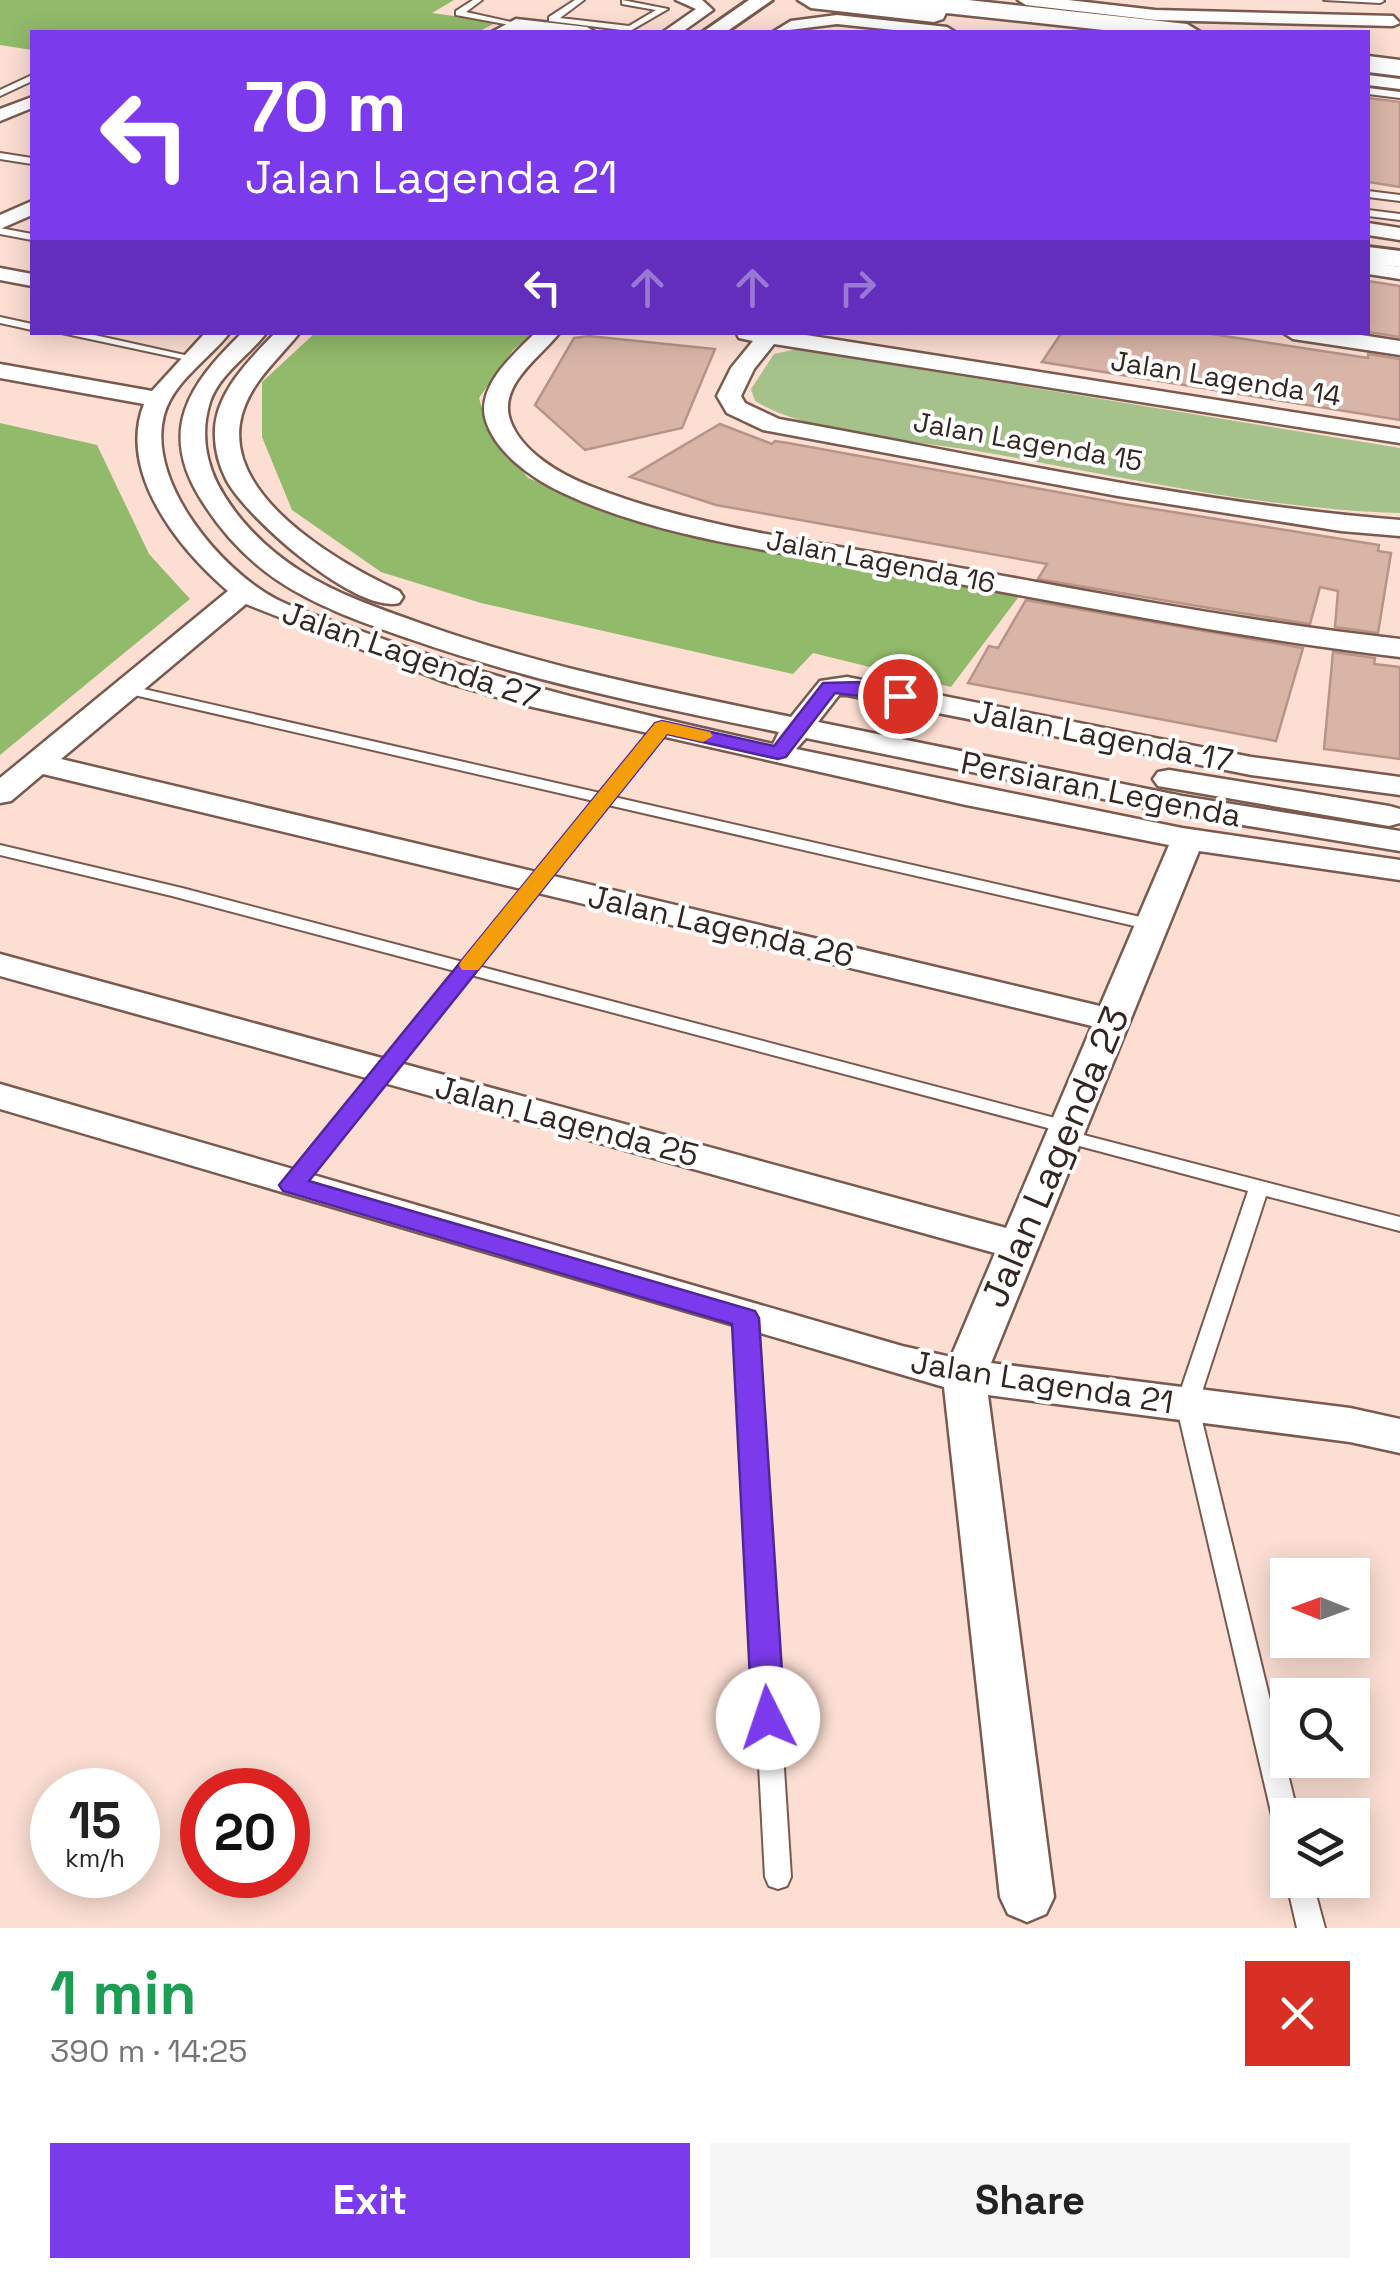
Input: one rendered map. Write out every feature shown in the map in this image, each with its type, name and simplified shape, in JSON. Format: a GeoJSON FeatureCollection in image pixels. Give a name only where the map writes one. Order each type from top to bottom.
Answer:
{"type":"FeatureCollection","features":[{"type":"Feature","properties":{"kind":"main road"},"geometry":{"type":"LineString","coordinates":[[810,0],[1074,30]]}},
{"type":"Feature","properties":{"kind":"main road"},"geometry":{"type":"LineString","coordinates":[[900,0],[1169,30]]}},
{"type":"Feature","properties":{"kind":"main road"},"geometry":{"type":"LineString","coordinates":[[1370,33],[1398,35]]}},
{"type":"Feature","properties":{"kind":"main road"},"geometry":{"type":"LineString","coordinates":[[1370,52],[1398,35]]}},
{"type":"Feature","properties":{"kind":"main road"},"geometry":{"type":"LineString","coordinates":[[1370,64],[1400,68]]}},
{"type":"Feature","properties":{"kind":"street"},"geometry":{"type":"LineString","coordinates":[[675,30],[704,7],[684,0]]}},
{"type":"Feature","properties":{"kind":"street"},"geometry":{"type":"LineString","coordinates":[[716,30],[762,0]]}},
{"type":"Feature","properties":{"kind":"street"},"geometry":{"type":"LineString","coordinates":[[741,30],[786,0]]}},
{"type":"Feature","properties":{"kind":"street"},"geometry":{"type":"LineString","coordinates":[[1026,0],[1337,30]]}},
{"type":"Feature","properties":{"kind":"street"},"geometry":{"type":"LineString","coordinates":[[1380,1],[1398,35]]}},
{"type":"Feature","properties":{"kind":"street"},"geometry":{"type":"LineString","coordinates":[[784,30],[793,23],[821,20],[925,30]]}},
{"type":"Feature","properties":{"kind":"street"},"geometry":{"type":"LineString","coordinates":[[508,28],[586,30]]}},
{"type":"Feature","properties":{"kind":"street"},"geometry":{"type":"LineString","coordinates":[[1370,33],[1398,35]]}},
{"type":"Feature","properties":{"kind":"street"},"geometry":{"type":"LineString","coordinates":[[1370,80],[1400,84]]}},
{"type":"Feature","properties":{"kind":"street"},"geometry":{"type":"LineString","coordinates":[[0,119],[30,103]]}},
{"type":"Feature","properties":{"kind":"street"},"geometry":{"type":"LineString","coordinates":[[0,119],[30,126]]}},
{"type":"Feature","properties":{"kind":"street"},"geometry":{"type":"LineString","coordinates":[[0,223],[27,200]]}},
{"type":"Feature","properties":{"kind":"street"},"geometry":{"type":"LineString","coordinates":[[1370,230],[1399,238]]}},
{"type":"Feature","properties":{"kind":"street"},"geometry":{"type":"LineString","coordinates":[[1370,242],[1399,238]]}},
{"type":"Feature","properties":{"kind":"street"},"geometry":{"type":"LineString","coordinates":[[1370,254],[1399,238]]}},
{"type":"Feature","properties":{"kind":"street"},"geometry":{"type":"LineString","coordinates":[[1370,268],[1400,272]]}},
{"type":"Feature","properties":{"kind":"street"},"geometry":{"type":"LineString","coordinates":[[0,274],[30,280]]}},
{"type":"Feature","properties":{"kind":"street"},"geometry":{"type":"LineString","coordinates":[[0,371],[159,400],[216,335]]}},
{"type":"Feature","properties":{"kind":"street","name":"Persiaran Legenda"},"geometry":{"type":"LineString","coordinates":[[253,335],[208,384],[192,422],[194,460],[211,496],[243,538],[278,568],[359,610],[433,638],[566,678],[1400,818]]}},
{"type":"Feature","properties":{"kind":"street","name":"Persiaran Legenda"},"geometry":{"type":"LineString","coordinates":[[286,335],[237,394],[226,429],[228,448],[249,490],[294,542],[324,564],[387,597],[530,646],[805,717],[1173,805],[1400,841]]}},
{"type":"Feature","properties":{"kind":"street","name":"Jalan Lagenda 16"},"geometry":{"type":"LineString","coordinates":[[546,335],[502,388],[495,405],[498,421],[538,467],[582,492],[767,540],[1211,622],[1400,648]]}},
{"type":"Feature","properties":{"kind":"street","name":"Jalan Lagenda 15"},"geometry":{"type":"LineString","coordinates":[[757,335],[729,396],[734,408],[772,425],[1136,491],[1341,523],[1400,528]]}},
{"type":"Feature","properties":{"kind":"street","name":"Jalan Lagenda 14"},"geometry":{"type":"LineString","coordinates":[[763,335],[1400,436]]}},
{"type":"Feature","properties":{"kind":"street"},"geometry":{"type":"LineString","coordinates":[[1313,335],[1400,348]]}},
{"type":"Feature","properties":{"kind":"street","name":"Jalan Lagenda 27"},"geometry":{"type":"LineString","coordinates":[[159,400],[150,420],[151,456],[171,504],[202,552],[242,592],[268,606],[452,675],[536,699],[1187,842],[1400,870]]}},
{"type":"Feature","properties":{"kind":"street"},"geometry":{"type":"LineString","coordinates":[[171,504],[249,490]]}},
{"type":"Feature","properties":{"kind":"street"},"geometry":{"type":"LineString","coordinates":[[0,794],[242,592]]}},
{"type":"Feature","properties":{"kind":"street","name":"Jalan Lagenda 17"},"geometry":{"type":"LineString","coordinates":[[778,753],[830,688],[863,688],[1251,766],[1400,786]]}},
{"type":"Feature","properties":{"kind":"street","name":"Jalan Lagenda 26"},"geometry":{"type":"LineString","coordinates":[[37,763],[1112,1020]]}},
{"type":"Feature","properties":{"kind":"street","name":"Jalan Lagenda 23"},"geometry":{"type":"LineString","coordinates":[[1027,1897],[964,1376],[1187,842]]}},
{"type":"Feature","properties":{"kind":"street","name":"Jalan Lagenda 25"},"geometry":{"type":"LineString","coordinates":[[0,965],[1018,1245]]}},
{"type":"Feature","properties":{"kind":"street","name":"Jalan Lagenda 21"},"geometry":{"type":"LineString","coordinates":[[0,1096],[745,1318],[964,1376],[1350,1424],[1400,1434]]}},
{"type":"Feature","properties":{"kind":"street"},"geometry":{"type":"LineString","coordinates":[[1400,1434],[1400,1446]]}},
{"type":"Feature","properties":{"kind":"lane"},"geometry":{"type":"LineString","coordinates":[[478,0],[459,13],[508,28]]}},
{"type":"Feature","properties":{"kind":"lane"},"geometry":{"type":"LineString","coordinates":[[580,0],[552,19],[586,30],[630,30],[664,9],[627,1],[614,10]]}},
{"type":"Feature","properties":{"kind":"lane"},"geometry":{"type":"LineString","coordinates":[[1328,0],[1380,1]]}},
{"type":"Feature","properties":{"kind":"lane"},"geometry":{"type":"LineString","coordinates":[[586,30],[602,18]]}},
{"type":"Feature","properties":{"kind":"lane"},"geometry":{"type":"LineString","coordinates":[[650,18],[687,23]]}},
{"type":"Feature","properties":{"kind":"lane"},"geometry":{"type":"LineString","coordinates":[[0,93],[30,79]]}},
{"type":"Feature","properties":{"kind":"lane"},"geometry":{"type":"LineString","coordinates":[[1370,91],[1400,95]]}},
{"type":"Feature","properties":{"kind":"lane"},"geometry":{"type":"LineString","coordinates":[[0,156],[30,161]]}},
{"type":"Feature","properties":{"kind":"lane"},"geometry":{"type":"LineString","coordinates":[[1370,194],[1400,198]]}},
{"type":"Feature","properties":{"kind":"lane"},"geometry":{"type":"LineString","coordinates":[[1370,215],[1399,238]]}},
{"type":"Feature","properties":{"kind":"lane"},"geometry":{"type":"LineString","coordinates":[[0,231],[30,237]]}},
{"type":"Feature","properties":{"kind":"lane"},"geometry":{"type":"LineString","coordinates":[[0,320],[30,327]]}},
{"type":"Feature","properties":{"kind":"lane"},"geometry":{"type":"LineString","coordinates":[[77,335],[192,358]]}},
{"type":"Feature","properties":{"kind":"lane"},"geometry":{"type":"LineString","coordinates":[[126,689],[1152,925]]}},
{"type":"Feature","properties":{"kind":"lane"},"geometry":{"type":"LineString","coordinates":[[292,1185],[662,727]]}},
{"type":"Feature","properties":{"kind":"lane"},"geometry":{"type":"LineString","coordinates":[[0,850],[467,969],[1400,1224]]}},
{"type":"Feature","properties":{"kind":"lane"},"geometry":{"type":"LineString","coordinates":[[1258,1187],[1187,1404],[1281,1798]]}},
{"type":"Feature","properties":{"kind":"lane"},"geometry":{"type":"LineString","coordinates":[[745,1318],[778,1877]]}},
{"type":"Feature","properties":{"kind":"lane"},"geometry":{"type":"LineString","coordinates":[[1304,1898],[1311,1928]]}},
{"type":"Feature","properties":{"kind":"green space"},"geometry":{"type":"Polygon","coordinates":[[[0,0],[454,0],[432,13],[497,22],[482,30],[30,30],[30,50],[0,45],[0,0]]]}},
{"type":"Feature","properties":{"kind":"green space"},"geometry":{"type":"Polygon","coordinates":[[[313,335],[532,335],[513,350],[479,398],[488,429],[528,478],[605,509],[1023,591],[951,687],[813,653],[793,674],[481,603],[381,572],[292,510],[262,437],[262,382],[313,335]]]}},
{"type":"Feature","properties":{"kind":"green space"},"geometry":{"type":"Polygon","coordinates":[[[797,349],[1400,448],[1400,513],[1240,498],[802,421],[755,401],[751,389],[774,354],[797,349]]]}},
{"type":"Feature","properties":{"kind":"green space"},"geometry":{"type":"Polygon","coordinates":[[[0,423],[97,445],[149,554],[190,599],[0,755],[0,423]]]}},
{"type":"Feature","properties":{"kind":"building"},"geometry":{"type":"Polygon","coordinates":[[[1370,98],[1400,102],[1400,187],[1370,182],[1370,98]]]}},
{"type":"Feature","properties":{"kind":"building"},"geometry":{"type":"Polygon","coordinates":[[[1370,281],[1400,286],[1400,337],[1370,332],[1370,281]]]}},
{"type":"Feature","properties":{"kind":"building"},"geometry":{"type":"Polygon","coordinates":[[[1060,335],[1218,335],[1368,358],[1368,354],[1400,359],[1400,420],[1042,362],[1060,335]]]}},
{"type":"Feature","properties":{"kind":"building"},"geometry":{"type":"Polygon","coordinates":[[[589,336],[715,349],[682,428],[585,450],[535,405],[574,338],[589,336]]]}},
{"type":"Feature","properties":{"kind":"building"},"geometry":{"type":"Polygon","coordinates":[[[720,424],[772,444],[788,443],[1129,505],[1379,545],[1378,551],[1391,553],[1378,633],[1335,627],[1338,591],[1320,587],[1310,624],[1221,610],[1038,579],[1047,564],[716,505],[630,477],[720,424]]]}},
{"type":"Feature","properties":{"kind":"building"},"geometry":{"type":"Polygon","coordinates":[[[1026,600],[1303,648],[1276,741],[968,683],[989,646],[998,648],[1026,600]]]}},
{"type":"Feature","properties":{"kind":"building"},"geometry":{"type":"Polygon","coordinates":[[[1333,652],[1375,658],[1374,664],[1400,667],[1400,759],[1324,749],[1333,652]]]}},
{"type":"Feature","properties":{"kind":"slow traffic"},"geometry":{"type":"LineString","coordinates":[[470,965],[662,727],[703,736]]}},
{"type":"Feature","properties":{"kind":"route"},"geometry":{"type":"LineString","coordinates":[[768,1718],[745,1318],[292,1185],[662,727],[778,753],[830,688],[863,688],[900,696]]}}]}
